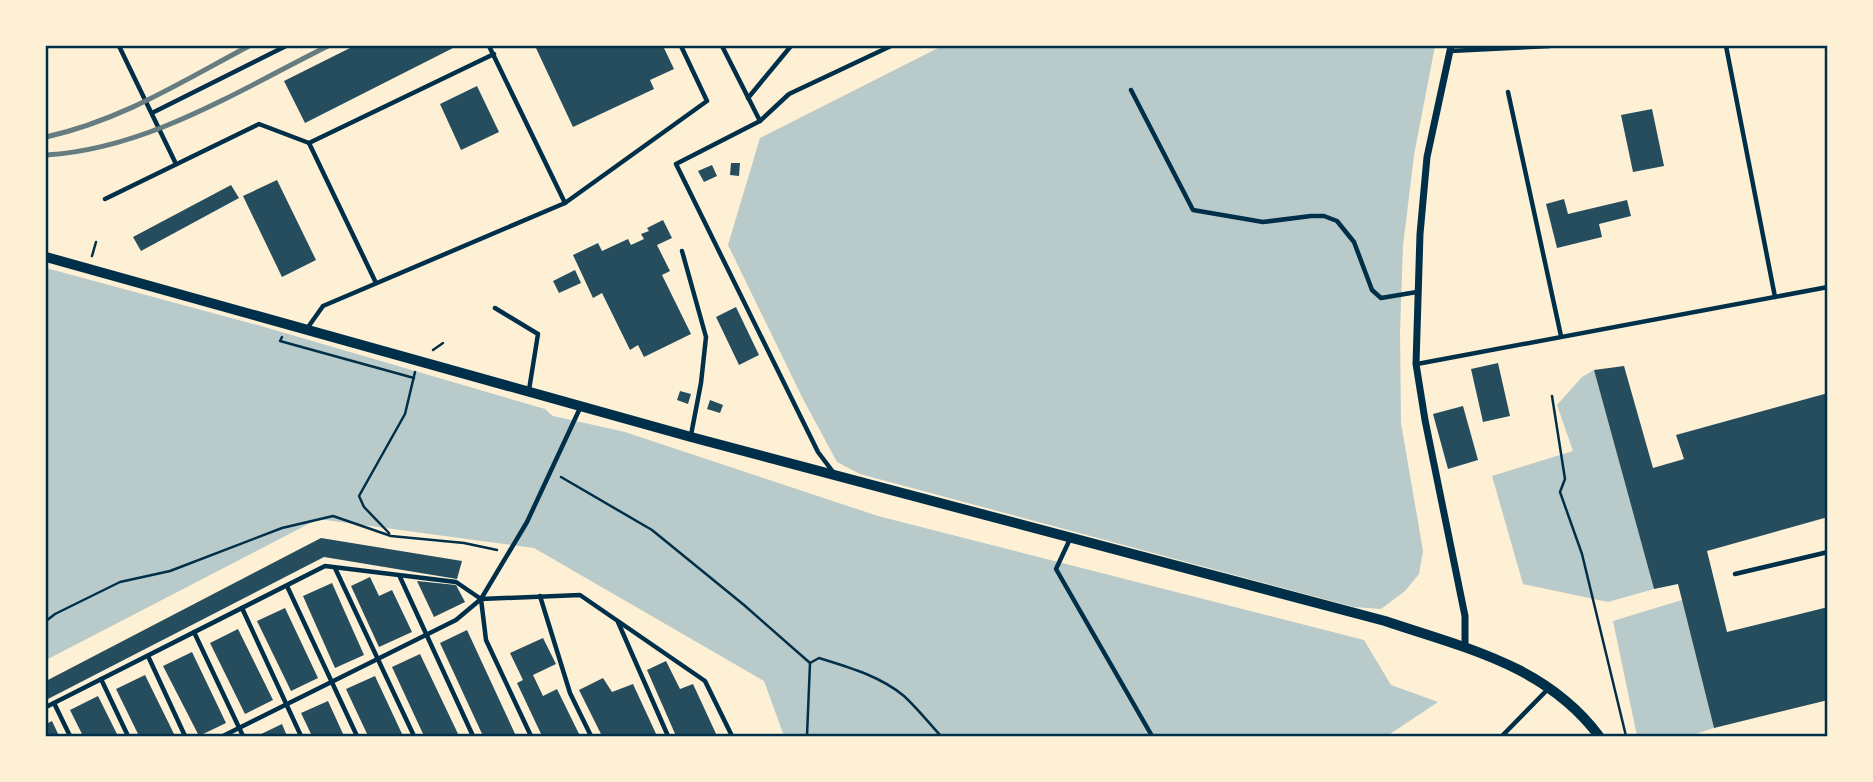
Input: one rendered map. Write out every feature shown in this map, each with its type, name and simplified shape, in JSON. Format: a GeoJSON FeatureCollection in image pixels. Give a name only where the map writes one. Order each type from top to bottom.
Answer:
{"type":"FeatureCollection","features":[{"type":"Feature","properties":{"kind":"street"},"geometry":{"type":"LineString","coordinates":[[1450,48],[1427,157],[1417,292],[1416,364],[1424,421],[1465,616],[1465,648]]}},
{"type":"Feature","properties":{"kind":"street"},"geometry":{"type":"LineString","coordinates":[[46,257],[691,437],[1385,621],[1521,669],[1570,703],[1599,737]]}},
{"type":"Feature","properties":{"kind":"lane"},"geometry":{"type":"LineString","coordinates":[[119,46],[176,164]]}},
{"type":"Feature","properties":{"kind":"lane"},"geometry":{"type":"LineString","coordinates":[[152,113],[286,46]]}},
{"type":"Feature","properties":{"kind":"lane"},"geometry":{"type":"LineString","coordinates":[[489,46],[565,203]]}},
{"type":"Feature","properties":{"kind":"lane"},"geometry":{"type":"LineString","coordinates":[[306,331],[323,306],[565,203],[706,101],[681,46]]}},
{"type":"Feature","properties":{"kind":"lane"},"geometry":{"type":"LineString","coordinates":[[722,46],[760,121]]}},
{"type":"Feature","properties":{"kind":"lane"},"geometry":{"type":"LineString","coordinates":[[748,98],[791,46]]}},
{"type":"Feature","properties":{"kind":"lane"},"geometry":{"type":"LineString","coordinates":[[835,475],[818,452],[676,164],[760,121],[789,94],[891,46]]}},
{"type":"Feature","properties":{"kind":"lane"},"geometry":{"type":"LineString","coordinates":[[1450,48],[1550,46]]}},
{"type":"Feature","properties":{"kind":"lane"},"geometry":{"type":"LineString","coordinates":[[1726,46],[1774,297]]}},
{"type":"Feature","properties":{"kind":"lane"},"geometry":{"type":"LineString","coordinates":[[309,143],[494,54]]}},
{"type":"Feature","properties":{"kind":"lane"},"geometry":{"type":"LineString","coordinates":[[1131,90],[1193,211],[1263,222],[1324,216],[1337,221],[1354,242],[1372,290],[1381,298],[1417,292]]}},
{"type":"Feature","properties":{"kind":"lane"},"geometry":{"type":"LineString","coordinates":[[1508,92],[1561,336]]}},
{"type":"Feature","properties":{"kind":"lane"},"geometry":{"type":"LineString","coordinates":[[106,199],[259,124],[309,143],[376,283]]}},
{"type":"Feature","properties":{"kind":"lane"},"geometry":{"type":"LineString","coordinates":[[682,251],[706,337],[691,437]]}},
{"type":"Feature","properties":{"kind":"lane"},"geometry":{"type":"LineString","coordinates":[[1416,364],[1828,287]]}},
{"type":"Feature","properties":{"kind":"lane"},"geometry":{"type":"LineString","coordinates":[[495,308],[538,334],[528,391]]}},
{"type":"Feature","properties":{"kind":"lane"},"geometry":{"type":"LineString","coordinates":[[223,737],[456,620],[481,599],[527,522],[582,405]]}},
{"type":"Feature","properties":{"kind":"lane"},"geometry":{"type":"LineString","coordinates":[[1070,538],[1056,569],[1152,737]]}},
{"type":"Feature","properties":{"kind":"lane"},"geometry":{"type":"LineString","coordinates":[[1735,574],[1828,552]]}},
{"type":"Feature","properties":{"kind":"lane"},"geometry":{"type":"LineString","coordinates":[[46,707],[325,566],[456,582],[481,599],[580,595],[705,681],[733,737]]}},
{"type":"Feature","properties":{"kind":"lane"},"geometry":{"type":"LineString","coordinates":[[335,568],[414,737]]}},
{"type":"Feature","properties":{"kind":"lane"},"geometry":{"type":"LineString","coordinates":[[400,576],[473,737]]}},
{"type":"Feature","properties":{"kind":"lane"},"geometry":{"type":"LineString","coordinates":[[287,586],[357,737]]}},
{"type":"Feature","properties":{"kind":"lane"},"geometry":{"type":"LineString","coordinates":[[540,596],[570,693],[591,737]]}},
{"type":"Feature","properties":{"kind":"lane"},"geometry":{"type":"LineString","coordinates":[[481,599],[486,640],[531,737]]}},
{"type":"Feature","properties":{"kind":"lane"},"geometry":{"type":"LineString","coordinates":[[242,608],[302,737]]}},
{"type":"Feature","properties":{"kind":"lane"},"geometry":{"type":"LineString","coordinates":[[617,621],[668,737]]}},
{"type":"Feature","properties":{"kind":"lane"},"geometry":{"type":"LineString","coordinates":[[194,632],[243,737]]}},
{"type":"Feature","properties":{"kind":"lane"},"geometry":{"type":"LineString","coordinates":[[148,656],[186,737]]}},
{"type":"Feature","properties":{"kind":"lane"},"geometry":{"type":"LineString","coordinates":[[101,679],[128,737]]}},
{"type":"Feature","properties":{"kind":"lane"},"geometry":{"type":"LineString","coordinates":[[1502,737],[1550,687]]}},
{"type":"Feature","properties":{"kind":"lane"},"geometry":{"type":"LineString","coordinates":[[54,702],[70,737]]}},
{"type":"Feature","properties":{"kind":"path"},"geometry":{"type":"LineString","coordinates":[[280,341],[414,378]]}},
{"type":"Feature","properties":{"kind":"path"},"geometry":{"type":"LineString","coordinates":[[391,536],[364,507],[359,496],[405,414],[417,361],[443,343]]}},
{"type":"Feature","properties":{"kind":"path"},"geometry":{"type":"LineString","coordinates":[[1552,396],[1565,479],[1560,492],[1582,554],[1626,737]]}},
{"type":"Feature","properties":{"kind":"path"},"geometry":{"type":"LineString","coordinates":[[551,471],[652,530],[810,663]]}},
{"type":"Feature","properties":{"kind":"path"},"geometry":{"type":"LineString","coordinates":[[46,621],[120,582],[170,571],[282,528],[333,516],[391,536],[464,543],[508,553]]}},
{"type":"Feature","properties":{"kind":"path"},"geometry":{"type":"LineString","coordinates":[[810,663],[819,658],[847,666],[887,685],[903,696],[941,737]]}},
{"type":"Feature","properties":{"kind":"path"},"geometry":{"type":"LineString","coordinates":[[807,737],[810,663]]}},
{"type":"Feature","properties":{"kind":"shaded area"},"geometry":{"type":"Polygon","coordinates":[[[942,46],[1435,46],[1414,155],[1403,246],[1401,423],[1423,551],[1419,574],[1405,591],[1381,609],[1354,607],[860,474],[837,462],[803,399],[728,245],[760,138],[942,46]]]}},
{"type":"Feature","properties":{"kind":"shaded area"},"geometry":{"type":"Polygon","coordinates":[[[46,268],[261,326],[545,409],[553,416],[625,432],[878,516],[1364,640],[1391,685],[1438,702],[1387,736],[784,736],[764,681],[534,548],[318,519],[46,660],[46,268]]]}},
{"type":"Feature","properties":{"kind":"shaded area"},"geometry":{"type":"Polygon","coordinates":[[[1594,370],[1654,589],[1608,602],[1523,584],[1492,476],[1573,451],[1557,405],[1582,377],[1594,370]]]}},
{"type":"Feature","properties":{"kind":"shaded area"},"geometry":{"type":"Polygon","coordinates":[[[1682,600],[1714,728],[1689,736],[1637,736],[1613,621],[1682,600]]]}},
{"type":"Feature","properties":{"kind":"building"},"geometry":{"type":"Polygon","coordinates":[[[354,46],[457,46],[305,123],[284,81],[354,46]]]}},
{"type":"Feature","properties":{"kind":"building"},"geometry":{"type":"Polygon","coordinates":[[[535,46],[663,46],[674,69],[650,80],[654,89],[573,127],[535,46]]]}},
{"type":"Feature","properties":{"kind":"building"},"geometry":{"type":"Polygon","coordinates":[[[477,86],[499,132],[461,150],[440,104],[477,86]]]}},
{"type":"Feature","properties":{"kind":"building"},"geometry":{"type":"Polygon","coordinates":[[[1652,109],[1664,166],[1633,172],[1621,115],[1652,109]]]}},
{"type":"Feature","properties":{"kind":"building"},"geometry":{"type":"Polygon","coordinates":[[[731,163],[740,163],[739,176],[730,175],[731,163]]]}},
{"type":"Feature","properties":{"kind":"building"},"geometry":{"type":"Polygon","coordinates":[[[712,165],[717,176],[704,182],[698,171],[712,165]]]}},
{"type":"Feature","properties":{"kind":"building"},"geometry":{"type":"Polygon","coordinates":[[[277,180],[316,260],[282,277],[243,196],[277,180]]]}},
{"type":"Feature","properties":{"kind":"building"},"geometry":{"type":"Polygon","coordinates":[[[231,185],[239,198],[141,251],[133,237],[231,185]]]}},
{"type":"Feature","properties":{"kind":"building"},"geometry":{"type":"Polygon","coordinates":[[[1564,199],[1568,214],[1627,200],[1631,216],[1599,224],[1602,237],[1557,248],[1546,204],[1564,199]]]}},
{"type":"Feature","properties":{"kind":"building"},"geometry":{"type":"Polygon","coordinates":[[[663,220],[672,238],[657,245],[670,271],[662,275],[691,334],[644,357],[638,345],[630,350],[602,293],[593,298],[573,255],[598,243],[602,251],[628,239],[631,245],[644,239],[641,234],[649,231],[647,228],[663,220]]]}},
{"type":"Feature","properties":{"kind":"building"},"geometry":{"type":"Polygon","coordinates":[[[575,270],[581,283],[559,293],[553,281],[575,270]]]}},
{"type":"Feature","properties":{"kind":"building"},"geometry":{"type":"Polygon","coordinates":[[[736,307],[759,355],[739,365],[716,317],[736,307]]]}},
{"type":"Feature","properties":{"kind":"building"},"geometry":{"type":"Polygon","coordinates":[[[1498,363],[1510,416],[1483,422],[1471,369],[1498,363]]]}},
{"type":"Feature","properties":{"kind":"building"},"geometry":{"type":"Polygon","coordinates":[[[1624,366],[1653,468],[1684,459],[1676,435],[1828,393],[1828,517],[1707,551],[1727,632],[1828,607],[1828,700],[1714,728],[1678,584],[1654,589],[1594,370],[1624,366]]]}},
{"type":"Feature","properties":{"kind":"building"},"geometry":{"type":"Polygon","coordinates":[[[680,391],[691,394],[688,404],[677,400],[680,391]]]}},
{"type":"Feature","properties":{"kind":"building"},"geometry":{"type":"Polygon","coordinates":[[[710,400],[723,405],[720,413],[707,409],[710,400]]]}},
{"type":"Feature","properties":{"kind":"building"},"geometry":{"type":"Polygon","coordinates":[[[1463,406],[1478,460],[1448,469],[1433,414],[1463,406]]]}},
{"type":"Feature","properties":{"kind":"building"},"geometry":{"type":"Polygon","coordinates":[[[321,538],[462,561],[457,579],[324,557],[46,700],[46,681],[321,538]]]}},
{"type":"Feature","properties":{"kind":"building"},"geometry":{"type":"Polygon","coordinates":[[[370,577],[379,596],[392,590],[412,632],[379,647],[351,586],[370,577]]]}},
{"type":"Feature","properties":{"kind":"building"},"geometry":{"type":"Polygon","coordinates":[[[417,581],[456,585],[465,602],[434,617],[417,581]]]}},
{"type":"Feature","properties":{"kind":"building"},"geometry":{"type":"Polygon","coordinates":[[[332,583],[364,655],[335,668],[303,596],[332,583]]]}},
{"type":"Feature","properties":{"kind":"building"},"geometry":{"type":"Polygon","coordinates":[[[285,608],[318,678],[291,691],[257,621],[285,608]]]}},
{"type":"Feature","properties":{"kind":"building"},"geometry":{"type":"Polygon","coordinates":[[[238,629],[273,700],[245,714],[210,643],[238,629]]]}},
{"type":"Feature","properties":{"kind":"building"},"geometry":{"type":"Polygon","coordinates":[[[467,630],[516,736],[483,736],[440,643],[467,630]]]}},
{"type":"Feature","properties":{"kind":"building"},"geometry":{"type":"Polygon","coordinates":[[[543,638],[556,664],[533,675],[543,696],[557,689],[580,736],[542,736],[517,683],[523,680],[510,653],[543,638]]]}},
{"type":"Feature","properties":{"kind":"building"},"geometry":{"type":"Polygon","coordinates":[[[192,652],[226,723],[199,736],[163,666],[192,652]]]}},
{"type":"Feature","properties":{"kind":"building"},"geometry":{"type":"Polygon","coordinates":[[[420,654],[459,736],[424,736],[392,667],[420,654]]]}},
{"type":"Feature","properties":{"kind":"building"},"geometry":{"type":"Polygon","coordinates":[[[666,661],[680,689],[693,684],[717,736],[676,736],[647,670],[666,661]]]}},
{"type":"Feature","properties":{"kind":"building"},"geometry":{"type":"Polygon","coordinates":[[[145,675],[175,736],[139,736],[116,689],[145,675]]]}},
{"type":"Feature","properties":{"kind":"building"},"geometry":{"type":"Polygon","coordinates":[[[375,676],[403,736],[368,736],[346,689],[375,676]]]}},
{"type":"Feature","properties":{"kind":"building"},"geometry":{"type":"Polygon","coordinates":[[[603,678],[612,692],[633,684],[657,736],[602,736],[579,690],[603,678]]]}},
{"type":"Feature","properties":{"kind":"building"},"geometry":{"type":"Polygon","coordinates":[[[98,696],[118,736],[83,736],[70,710],[98,696]]]}},
{"type":"Feature","properties":{"kind":"building"},"geometry":{"type":"Polygon","coordinates":[[[328,701],[344,736],[312,736],[301,713],[328,701]]]}},
{"type":"Feature","properties":{"kind":"building"},"geometry":{"type":"Polygon","coordinates":[[[52,721],[59,736],[46,736],[46,724],[52,721]]]}},
{"type":"Feature","properties":{"kind":"building"},"geometry":{"type":"Polygon","coordinates":[[[282,724],[287,736],[257,736],[282,724]]]}},
{"type":"Feature","properties":{"kind":"railway"},"geometry":{"type":"LineString","coordinates":[[46,137],[74,130],[126,110],[249,46]]}},
{"type":"Feature","properties":{"kind":"railway"},"geometry":{"type":"LineString","coordinates":[[46,155],[121,142],[157,129],[192,115],[328,46]]}}]}
